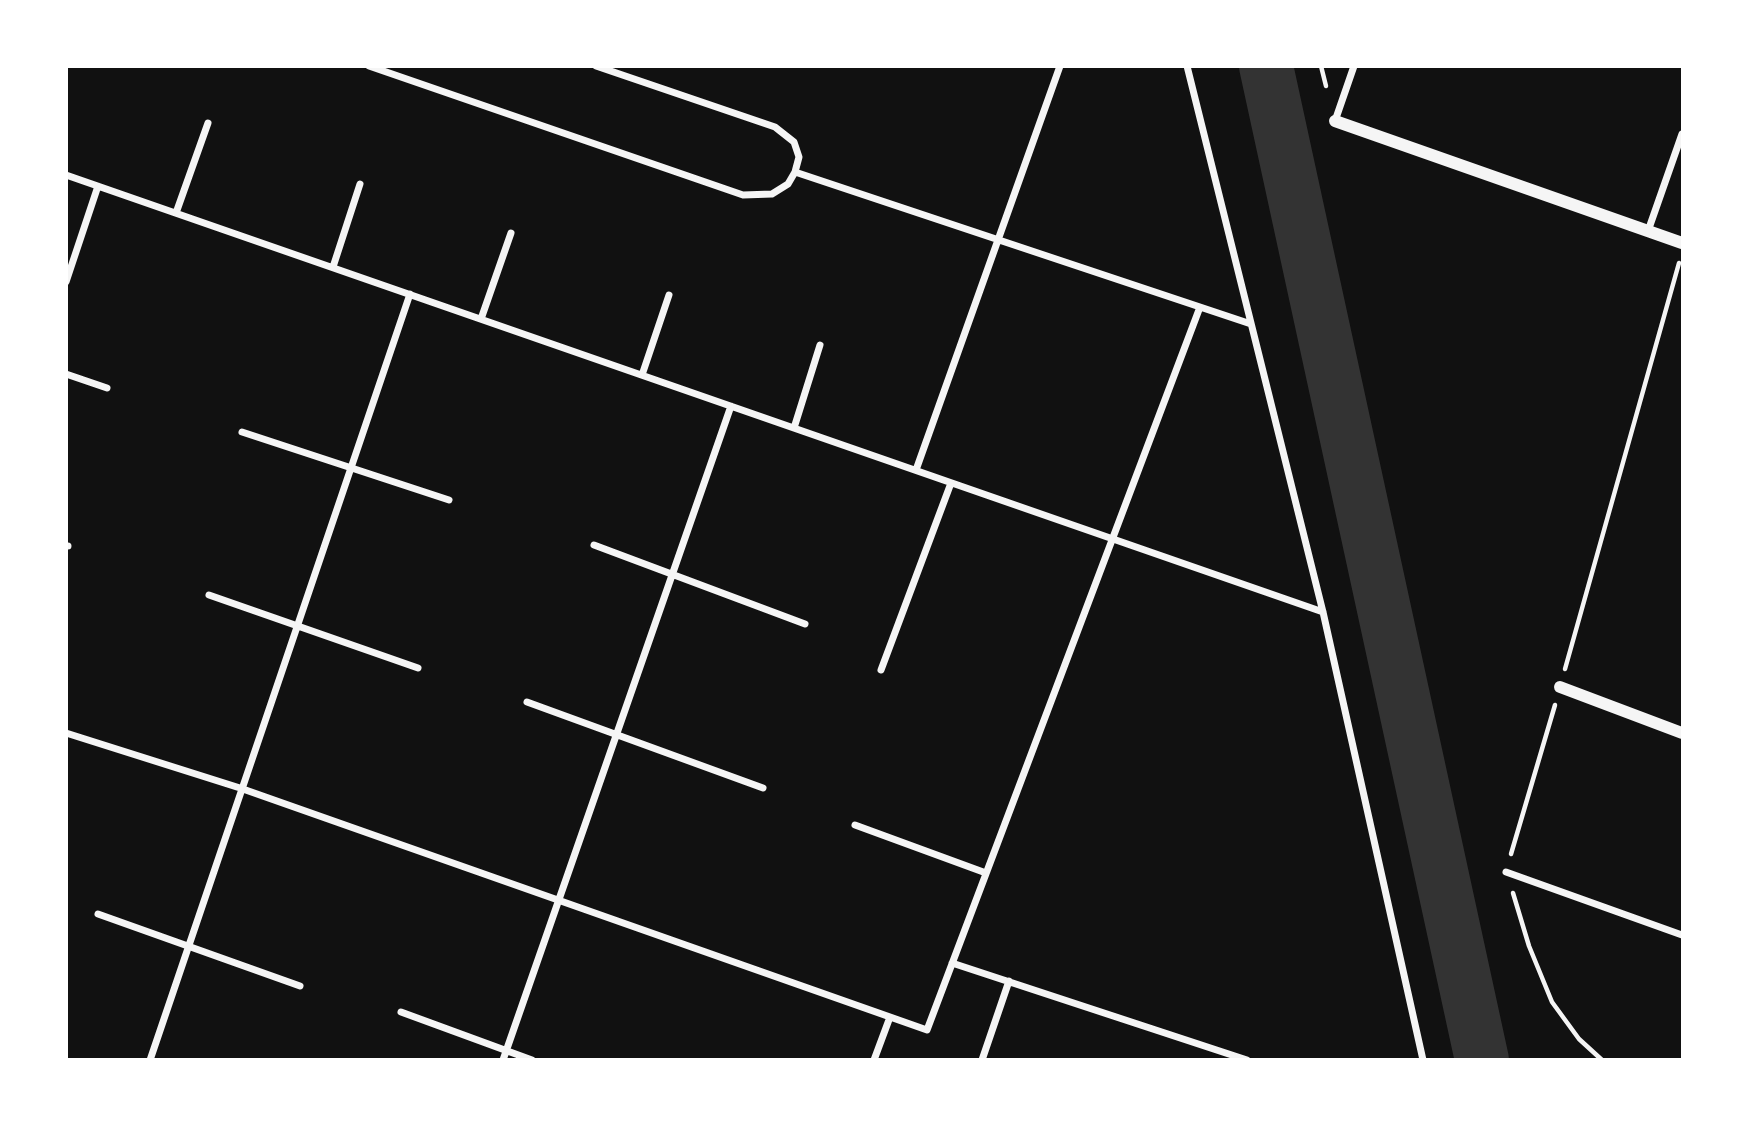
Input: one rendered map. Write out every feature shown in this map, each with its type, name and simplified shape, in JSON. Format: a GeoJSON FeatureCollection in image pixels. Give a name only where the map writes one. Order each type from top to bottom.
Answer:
{"type":"FeatureCollection","features":[{"type":"Feature","properties":{"kind":"street"},"geometry":{"type":"LineString","coordinates":[[369,66],[743,195],[772,194],[788,184],[795,172],[799,157],[794,142],[775,127],[596,66]]}},
{"type":"Feature","properties":{"kind":"street"},"geometry":{"type":"LineString","coordinates":[[916,470],[1000,241],[1060,66]]}},
{"type":"Feature","properties":{"kind":"street"},"geometry":{"type":"LineString","coordinates":[[1187,66],[1323,612],[1423,1059]]}},
{"type":"Feature","properties":{"kind":"street"},"geometry":{"type":"LineString","coordinates":[[1354,66],[1335,121],[1682,243]]}},
{"type":"Feature","properties":{"kind":"street"},"geometry":{"type":"LineString","coordinates":[[176,213],[208,123]]}},
{"type":"Feature","properties":{"kind":"street"},"geometry":{"type":"LineString","coordinates":[[1648,231],[1682,134]]}},
{"type":"Feature","properties":{"kind":"street"},"geometry":{"type":"LineString","coordinates":[[795,172],[1251,324]]}},
{"type":"Feature","properties":{"kind":"street"},"geometry":{"type":"LineString","coordinates":[[66,175],[1323,612]]}},
{"type":"Feature","properties":{"kind":"street"},"geometry":{"type":"LineString","coordinates":[[333,267],[360,184]]}},
{"type":"Feature","properties":{"kind":"street"},"geometry":{"type":"LineString","coordinates":[[66,282],[98,186]]}},
{"type":"Feature","properties":{"kind":"street"},"geometry":{"type":"LineString","coordinates":[[481,319],[511,233]]}},
{"type":"Feature","properties":{"kind":"street"},"geometry":{"type":"LineString","coordinates":[[150,1059],[410,294]]}},
{"type":"Feature","properties":{"kind":"street"},"geometry":{"type":"LineString","coordinates":[[642,375],[669,295]]}},
{"type":"Feature","properties":{"kind":"street"},"geometry":{"type":"LineString","coordinates":[[66,733],[240,788],[927,1030],[1200,307]]}},
{"type":"Feature","properties":{"kind":"street"},"geometry":{"type":"LineString","coordinates":[[794,428],[820,345]]}},
{"type":"Feature","properties":{"kind":"street"},"geometry":{"type":"LineString","coordinates":[[66,374],[107,388]]}},
{"type":"Feature","properties":{"kind":"street"},"geometry":{"type":"LineString","coordinates":[[503,1059],[731,406]]}},
{"type":"Feature","properties":{"kind":"street"},"geometry":{"type":"LineString","coordinates":[[242,432],[449,500]]}},
{"type":"Feature","properties":{"kind":"street"},"geometry":{"type":"LineString","coordinates":[[881,670],[951,483]]}},
{"type":"Feature","properties":{"kind":"street"},"geometry":{"type":"LineString","coordinates":[[594,545],[805,624]]}},
{"type":"Feature","properties":{"kind":"street"},"geometry":{"type":"LineString","coordinates":[[209,596],[418,668]]}},
{"type":"Feature","properties":{"kind":"street"},"geometry":{"type":"LineString","coordinates":[[1560,687],[1682,733]]}},
{"type":"Feature","properties":{"kind":"street"},"geometry":{"type":"LineString","coordinates":[[527,702],[763,788]]}},
{"type":"Feature","properties":{"kind":"street"},"geometry":{"type":"LineString","coordinates":[[855,825],[986,873]]}},
{"type":"Feature","properties":{"kind":"street"},"geometry":{"type":"LineString","coordinates":[[1506,872],[1682,935]]}},
{"type":"Feature","properties":{"kind":"street"},"geometry":{"type":"LineString","coordinates":[[98,914],[300,986]]}},
{"type":"Feature","properties":{"kind":"street"},"geometry":{"type":"LineString","coordinates":[[952,962],[1219,1056],[1247,1059]]}},
{"type":"Feature","properties":{"kind":"street"},"geometry":{"type":"LineString","coordinates":[[982,1059],[1009,981]]}},
{"type":"Feature","properties":{"kind":"street"},"geometry":{"type":"LineString","coordinates":[[401,1012],[532,1059]]}},
{"type":"Feature","properties":{"kind":"street"},"geometry":{"type":"LineString","coordinates":[[874,1059],[890,1017]]}},
{"type":"Feature","properties":{"kind":"path"},"geometry":{"type":"LineString","coordinates":[[1602,1059],[1579,1039],[1552,1002],[1529,946],[1506,872],[1682,253]]}},
{"type":"Feature","properties":{"kind":"waterway"},"geometry":{"type":"LineString","coordinates":[[1266,66],[1482,1060]]}}]}
